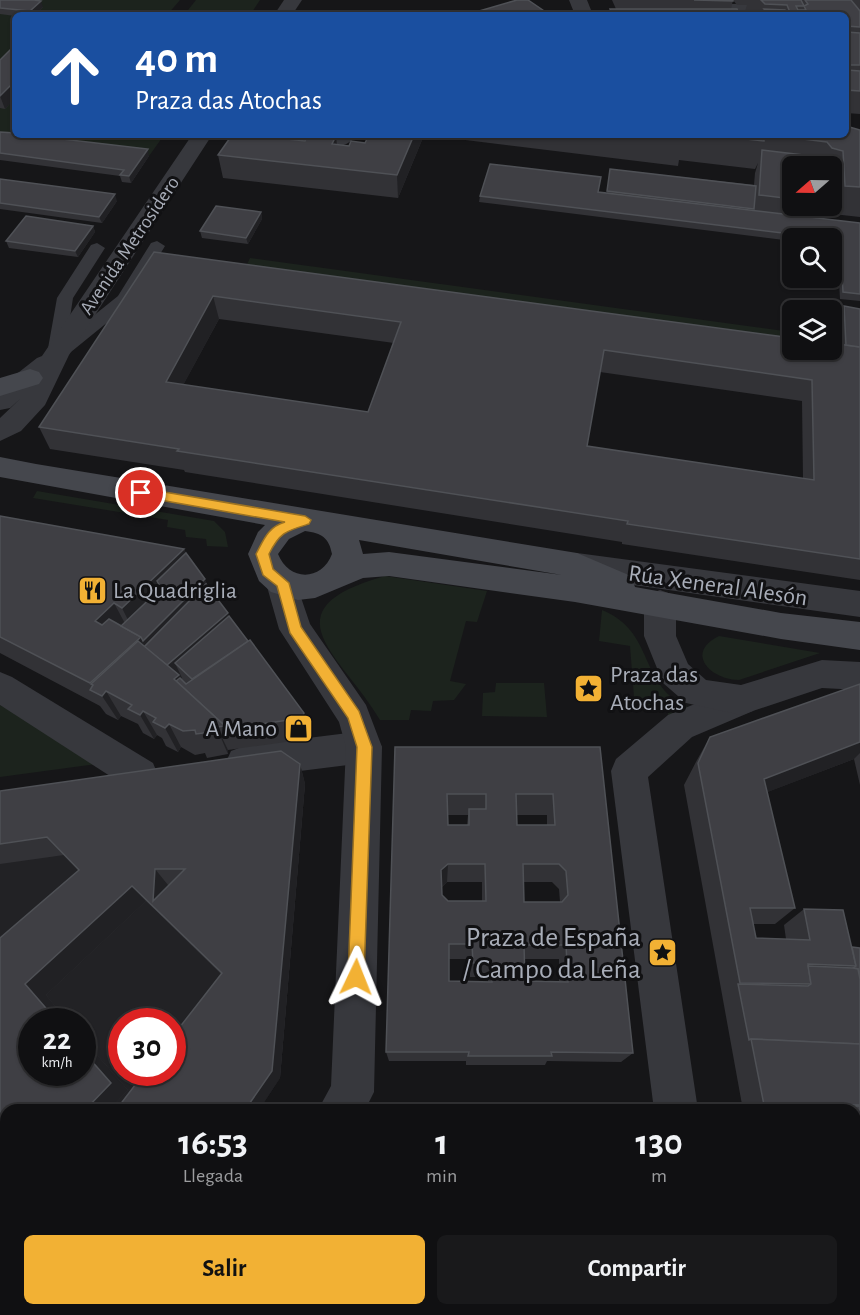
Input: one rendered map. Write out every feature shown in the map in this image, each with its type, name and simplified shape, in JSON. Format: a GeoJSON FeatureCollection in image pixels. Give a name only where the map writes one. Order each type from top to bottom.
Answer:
{"type":"FeatureCollection","features":[{"type":"Feature","properties":{"kind":"main road"},"geometry":{"type":"LineString","coordinates":[[0,387],[30,378]]}},
{"type":"Feature","properties":{"kind":"main road"},"geometry":{"type":"LineString","coordinates":[[0,467],[36,475],[577,565],[660,603]]}},
{"type":"Feature","properties":{"kind":"main road"},"geometry":{"type":"LineString","coordinates":[[226,506],[248,527],[273,574],[294,586],[317,585],[337,574],[363,566],[389,564],[575,589],[781,626],[860,636]]}},
{"type":"Feature","properties":{"kind":"main road"},"geometry":{"type":"LineString","coordinates":[[273,574],[263,554],[272,535],[281,528],[313,521],[342,534],[347,544],[348,554],[337,574]]}},
{"type":"Feature","properties":{"kind":"street"},"geometry":{"type":"LineString","coordinates":[[731,8],[834,7],[860,4]]}},
{"type":"Feature","properties":{"kind":"street","name":"Avenida Metrosidero"},"geometry":{"type":"LineString","coordinates":[[0,432],[25,413],[42,389],[56,354],[200,138]]}},
{"type":"Feature","properties":{"kind":"street"},"geometry":{"type":"LineString","coordinates":[[291,138],[325,142],[344,138]]}},
{"type":"Feature","properties":{"kind":"street","name":"Avenida Metrosidero"},"geometry":{"type":"LineString","coordinates":[[0,401],[56,354]]}},
{"type":"Feature","properties":{"kind":"street","name":"Rúa Xeneral Alesón"},"geometry":{"type":"LineString","coordinates":[[577,565],[860,604]]}},
{"type":"Feature","properties":{"kind":"street"},"geometry":{"type":"LineString","coordinates":[[273,574],[295,629],[354,716],[364,747],[352,1092],[344,1104]]}},
{"type":"Feature","properties":{"kind":"street"},"geometry":{"type":"LineString","coordinates":[[660,603],[660,636],[675,673],[698,693],[741,700]]}},
{"type":"Feature","properties":{"kind":"street"},"geometry":{"type":"LineString","coordinates":[[675,1104],[629,771],[680,726],[741,700],[822,674],[860,676]]}},
{"type":"Feature","properties":{"kind":"street"},"geometry":{"type":"LineString","coordinates":[[0,687],[140,775]]}},
{"type":"Feature","properties":{"kind":"street"},"geometry":{"type":"LineString","coordinates":[[208,766],[364,747]]}},
{"type":"Feature","properties":{"kind":"street"},"geometry":{"type":"LineString","coordinates":[[93,781],[174,771]]}},
{"type":"Feature","properties":{"kind":"lane"},"geometry":{"type":"LineString","coordinates":[[56,354],[124,300],[157,246]]}},
{"type":"Feature","properties":{"kind":"lane"},"geometry":{"type":"LineString","coordinates":[[56,354],[66,298],[97,248]]}},
{"type":"Feature","properties":{"kind":"shaded area"},"geometry":{"type":"Polygon","coordinates":[[[0,0],[180,0],[170,12],[12,12],[12,138],[162,138],[149,156],[0,138],[0,0]]]}},
{"type":"Feature","properties":{"kind":"shaded area"},"geometry":{"type":"Polygon","coordinates":[[[196,0],[260,0],[252,12],[186,12],[196,0]]]}},
{"type":"Feature","properties":{"kind":"shaded area"},"geometry":{"type":"Polygon","coordinates":[[[250,258],[782,331],[782,349],[237,285],[250,258]]]}},
{"type":"Feature","properties":{"kind":"shaded area"},"geometry":{"type":"Polygon","coordinates":[[[842,339],[860,358],[842,356],[842,339]]]}},
{"type":"Feature","properties":{"kind":"shaded area"},"geometry":{"type":"Polygon","coordinates":[[[37,491],[214,521],[225,532],[228,547],[207,546],[206,539],[186,537],[185,530],[167,527],[168,520],[33,498],[37,491]]]}},
{"type":"Feature","properties":{"kind":"shaded area"},"geometry":{"type":"Polygon","coordinates":[[[385,576],[487,591],[477,622],[466,621],[450,681],[466,684],[454,700],[433,701],[431,711],[411,710],[409,720],[380,720],[333,655],[323,637],[320,620],[328,604],[348,589],[385,576]]]}},
{"type":"Feature","properties":{"kind":"shaded area"},"geometry":{"type":"Polygon","coordinates":[[[602,610],[628,627],[660,685],[672,698],[690,708],[668,726],[668,712],[635,710],[630,646],[599,641],[602,610]]]}},
{"type":"Feature","properties":{"kind":"shaded area"},"geometry":{"type":"Polygon","coordinates":[[[719,636],[820,653],[739,680],[729,679],[711,671],[703,657],[703,650],[719,636]]]}},
{"type":"Feature","properties":{"kind":"shaded area"},"geometry":{"type":"Polygon","coordinates":[[[496,683],[544,683],[547,717],[482,716],[483,693],[495,692],[496,683]]]}},
{"type":"Feature","properties":{"kind":"shaded area"},"geometry":{"type":"Polygon","coordinates":[[[0,705],[104,763],[0,777],[0,705]]]}},
{"type":"Feature","properties":{"kind":"shaded area"},"geometry":{"type":"Polygon","coordinates":[[[287,771],[305,784],[280,1078],[263,1104],[0,1104],[0,812],[287,771]]]}},
{"type":"Feature","properties":{"kind":"building"},"geometry":{"type":"Polygon","coordinates":[[[0,0],[41,1],[30,11],[0,8],[0,0]]]}},
{"type":"Feature","properties":{"kind":"building"},"geometry":{"type":"Polygon","coordinates":[[[517,0],[528,0],[546,12],[476,12],[517,0]]]}},
{"type":"Feature","properties":{"kind":"building"},"geometry":{"type":"Polygon","coordinates":[[[761,0],[801,0],[804,6],[808,4],[805,0],[851,0],[860,11],[860,27],[849,26],[849,12],[790,12],[787,5],[765,4],[761,0]],[[796,6],[798,10],[806,10],[804,6],[796,6]]]}},
{"type":"Feature","properties":{"kind":"building"},"geometry":{"type":"Polygon","coordinates":[[[610,9],[737,9],[738,12],[611,12],[610,9]]]}},
{"type":"Feature","properties":{"kind":"building"},"geometry":{"type":"Polygon","coordinates":[[[764,9],[785,10],[786,12],[766,12],[764,9]]]}},
{"type":"Feature","properties":{"kind":"building"},"geometry":{"type":"Polygon","coordinates":[[[849,32],[860,33],[860,65],[849,65],[849,32]]]}},
{"type":"Feature","properties":{"kind":"building"},"geometry":{"type":"Polygon","coordinates":[[[12,48],[12,84],[0,96],[0,60],[12,48]]]}},
{"type":"Feature","properties":{"kind":"building"},"geometry":{"type":"Polygon","coordinates":[[[849,70],[860,71],[860,91],[849,90],[849,70]]]}},
{"type":"Feature","properties":{"kind":"building"},"geometry":{"type":"Polygon","coordinates":[[[849,127],[860,130],[860,187],[845,186],[843,151],[832,148],[827,142],[795,138],[849,138],[849,127]]]}},
{"type":"Feature","properties":{"kind":"building"},"geometry":{"type":"Polygon","coordinates":[[[0,132],[12,133],[12,138],[54,138],[148,149],[129,176],[120,175],[124,170],[0,153],[0,132]]]}},
{"type":"Feature","properties":{"kind":"building"},"geometry":{"type":"Polygon","coordinates":[[[230,138],[277,138],[305,141],[306,138],[335,138],[332,144],[349,146],[351,141],[365,143],[368,138],[413,138],[397,175],[218,155],[230,138]]]}},
{"type":"Feature","properties":{"kind":"building"},"geometry":{"type":"Polygon","coordinates":[[[737,138],[764,138],[764,141],[737,138]]]}},
{"type":"Feature","properties":{"kind":"building"},"geometry":{"type":"Polygon","coordinates":[[[762,150],[803,155],[782,156],[782,198],[759,195],[762,150]]]}},
{"type":"Feature","properties":{"kind":"building"},"geometry":{"type":"Polygon","coordinates":[[[490,164],[601,177],[598,192],[782,214],[782,216],[860,223],[860,294],[843,292],[842,228],[782,228],[782,233],[480,196],[490,164]]]}},
{"type":"Feature","properties":{"kind":"building"},"geometry":{"type":"Polygon","coordinates":[[[610,169],[756,186],[754,209],[607,191],[610,169]]]}},
{"type":"Feature","properties":{"kind":"building"},"geometry":{"type":"Polygon","coordinates":[[[0,179],[115,194],[99,217],[0,203],[0,179]]]}},
{"type":"Feature","properties":{"kind":"building"},"geometry":{"type":"Polygon","coordinates":[[[216,206],[261,212],[246,238],[200,231],[216,206]]]}},
{"type":"Feature","properties":{"kind":"building"},"geometry":{"type":"Polygon","coordinates":[[[26,216],[93,226],[75,251],[6,241],[26,216]]]}},
{"type":"Feature","properties":{"kind":"building"},"geometry":{"type":"Polygon","coordinates":[[[154,252],[782,337],[782,360],[842,360],[842,345],[860,347],[860,559],[627,524],[628,521],[177,451],[179,449],[39,427],[154,252]],[[213,296],[166,382],[368,412],[401,322],[213,296]],[[604,350],[587,446],[814,480],[812,380],[604,350]]]}},
{"type":"Feature","properties":{"kind":"building"},"geometry":{"type":"Polygon","coordinates":[[[844,306],[860,309],[860,347],[846,345],[844,306]]]}},
{"type":"Feature","properties":{"kind":"building"},"geometry":{"type":"Polygon","coordinates":[[[0,516],[184,549],[122,608],[114,603],[95,621],[102,625],[109,619],[141,637],[90,683],[0,637],[0,516]]]}},
{"type":"Feature","properties":{"kind":"building"},"geometry":{"type":"Polygon","coordinates":[[[186,553],[205,579],[143,641],[141,637],[121,626],[161,588],[157,581],[186,553]]]}},
{"type":"Feature","properties":{"kind":"building"},"geometry":{"type":"Polygon","coordinates":[[[206,584],[228,613],[167,665],[144,647],[206,584]]]}},
{"type":"Feature","properties":{"kind":"building"},"geometry":{"type":"Polygon","coordinates":[[[229,616],[248,641],[192,679],[175,663],[229,616]]]}},
{"type":"Feature","properties":{"kind":"building"},"geometry":{"type":"Polygon","coordinates":[[[250,640],[304,713],[302,718],[226,729],[176,681],[180,678],[186,684],[250,640]]]}},
{"type":"Feature","properties":{"kind":"building"},"geometry":{"type":"Polygon","coordinates":[[[138,641],[179,675],[174,679],[225,726],[217,727],[218,731],[196,734],[195,730],[183,731],[169,724],[165,728],[153,722],[156,718],[143,711],[140,715],[128,709],[132,705],[106,691],[102,696],[90,690],[93,685],[91,684],[138,641]]]}},
{"type":"Feature","properties":{"kind":"building"},"geometry":{"type":"Polygon","coordinates":[[[860,684],[860,742],[764,779],[795,908],[750,908],[756,938],[810,940],[804,909],[843,910],[856,966],[808,964],[811,984],[740,983],[698,763],[710,737],[860,684]]]}},
{"type":"Feature","properties":{"kind":"building"},"geometry":{"type":"Polygon","coordinates":[[[395,747],[600,747],[633,1053],[551,1052],[552,1056],[468,1056],[469,1052],[386,1052],[395,747]],[[447,794],[448,825],[469,825],[469,809],[486,809],[486,794],[447,794]],[[516,794],[517,825],[555,825],[553,794],[516,794]],[[448,864],[441,870],[442,895],[448,901],[486,901],[485,864],[448,864]],[[523,864],[524,902],[562,902],[568,895],[566,871],[559,864],[523,864]],[[449,944],[449,981],[492,982],[491,963],[473,963],[472,944],[449,944]],[[524,945],[525,981],[568,982],[566,945],[524,945]]]}},
{"type":"Feature","properties":{"kind":"building"},"geometry":{"type":"Polygon","coordinates":[[[281,751],[300,764],[272,1071],[249,1104],[121,1104],[134,1086],[186,1086],[186,1019],[222,973],[132,886],[25,984],[46,1008],[18,1008],[18,1086],[96,1086],[96,1066],[108,1080],[108,1086],[91,1104],[0,1104],[0,938],[79,870],[47,837],[0,844],[0,791],[281,751]],[[155,869],[153,901],[185,869],[155,869]]]}},
{"type":"Feature","properties":{"kind":"building"},"geometry":{"type":"Polygon","coordinates":[[[852,947],[860,948],[860,979],[858,969],[853,968],[856,966],[852,947]]]}},
{"type":"Feature","properties":{"kind":"building"},"geometry":{"type":"Polygon","coordinates":[[[808,966],[858,969],[860,1044],[749,1040],[738,984],[808,986],[811,984],[808,966]]]}},
{"type":"Feature","properties":{"kind":"building"},"geometry":{"type":"Polygon","coordinates":[[[751,1039],[860,1044],[860,1104],[764,1104],[751,1039]]]}},
{"type":"Feature","properties":{"kind":"place","name":"La Quadriglia"},"geometry":{"type":"Point","coordinates":[92,590]}},
{"type":"Feature","properties":{"kind":"place","name":"Praza das Atochas"},"geometry":{"type":"Point","coordinates":[589,688]}},
{"type":"Feature","properties":{"kind":"place","name":"A Mano"},"geometry":{"type":"Point","coordinates":[298,728]}},
{"type":"Feature","properties":{"kind":"place","name":"Praza de España / Campo da Leña"},"geometry":{"type":"Point","coordinates":[662,952]}},
{"type":"Feature","properties":{"kind":"route"},"geometry":{"type":"LineString","coordinates":[[141,493],[305,520],[281,528],[272,535],[263,554],[264,564],[268,572],[282,583],[295,629],[354,716],[364,747],[356,977]]}}]}
